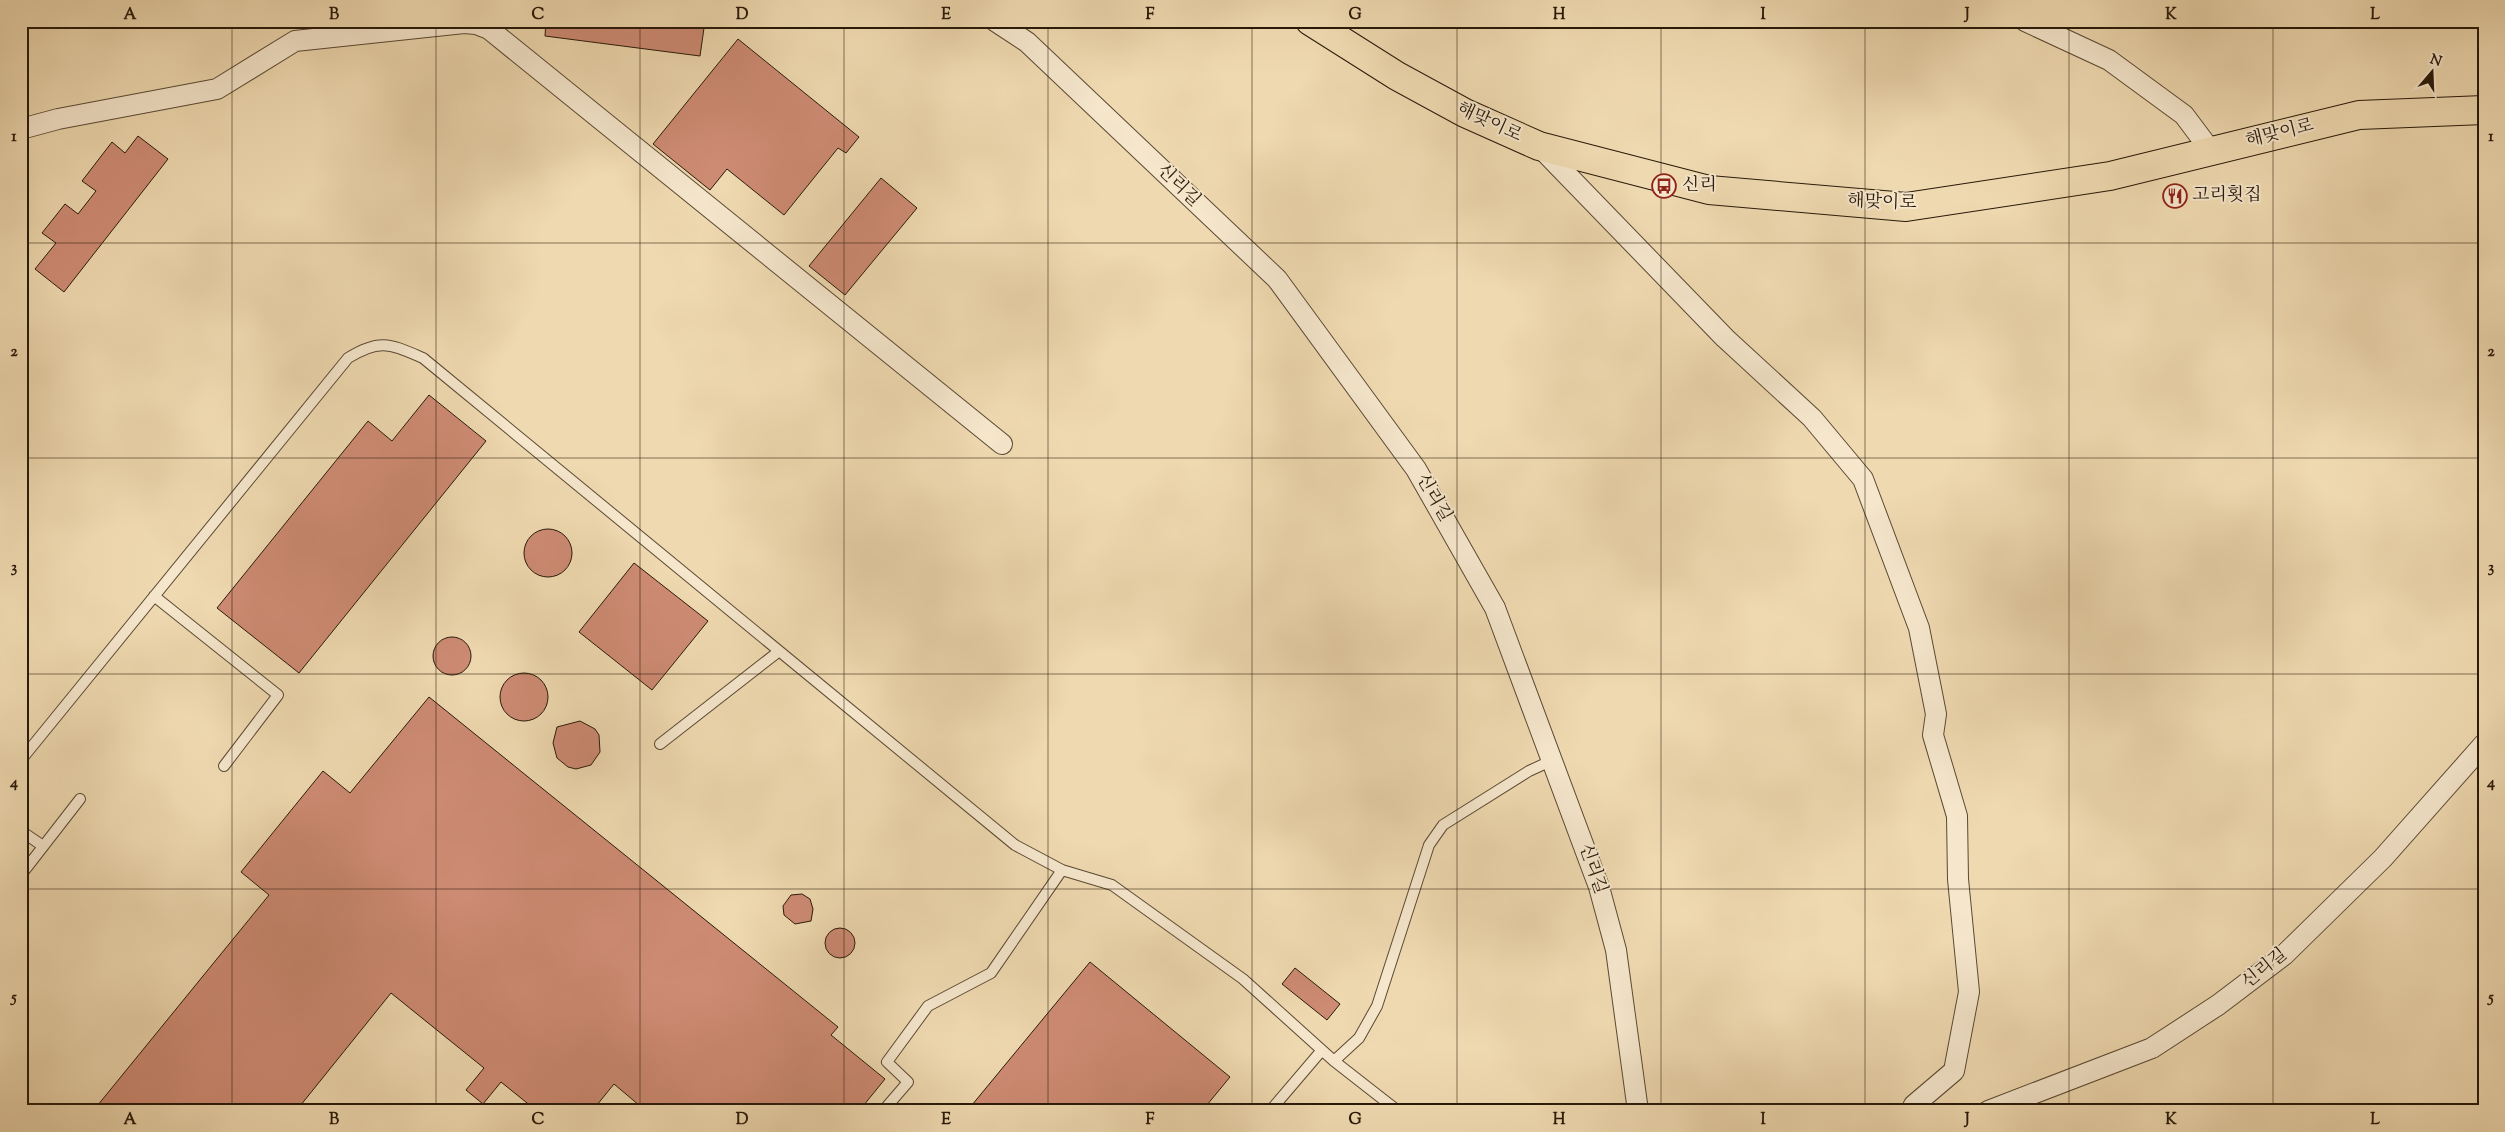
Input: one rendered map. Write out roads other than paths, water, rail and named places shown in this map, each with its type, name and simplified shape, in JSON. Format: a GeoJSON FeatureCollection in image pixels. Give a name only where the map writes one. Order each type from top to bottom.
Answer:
{"type":"FeatureCollection","features":[{"type":"Feature","properties":{"kind":"main road","name":"해맞이로"},"geometry":{"type":"LineString","coordinates":[[1310,21],[1396,76],[1457,108],[1539,146],[1709,190],[1906,207],[2110,176],[2359,115],[2484,110]]}},
{"type":"Feature","properties":{"kind":"street","name":"신리길"},"geometry":{"type":"LineString","coordinates":[[995,21],[1027,42],[1277,279],[1416,469],[1495,608],[1553,760],[1598,887],[1616,950],[1638,1111]]}},
{"type":"Feature","properties":{"kind":"street"},"geometry":{"type":"LineString","coordinates":[[2025,21],[2109,60],[2184,115],[2211,151]]}},
{"type":"Feature","properties":{"kind":"street"},"geometry":{"type":"LineString","coordinates":[[21,129],[58,119],[217,89],[295,41],[464,23],[476,24],[489,29],[1002,444]]}},
{"type":"Feature","properties":{"kind":"street"},"geometry":{"type":"LineString","coordinates":[[1539,146],[1725,338],[1812,418],[1863,479],[1919,628],[1936,714],[1933,735],[1957,816],[1958,879],[1968,992],[1954,1071],[1914,1105],[1911,1111]]}},
{"type":"Feature","properties":{"kind":"street","name":"신리길"},"geometry":{"type":"LineString","coordinates":[[1992,1110],[2152,1048],[2218,1005],[2284,955],[2383,858],[2484,744]]}},
{"type":"Feature","properties":{"kind":"lane"},"geometry":{"type":"LineString","coordinates":[[21,760],[348,358],[367,346],[390,345],[423,358],[778,652],[1015,845],[1062,870],[1112,885],[1243,979],[1334,1061],[1398,1111]]}},
{"type":"Feature","properties":{"kind":"lane"},"geometry":{"type":"LineString","coordinates":[[154,596],[278,694],[224,766]]}},
{"type":"Feature","properties":{"kind":"lane"},"geometry":{"type":"LineString","coordinates":[[660,744],[778,652]]}},
{"type":"Feature","properties":{"kind":"lane"},"geometry":{"type":"LineString","coordinates":[[1334,1061],[1359,1038],[1377,1006],[1429,845],[1443,825],[1529,771],[1553,760]]}},
{"type":"Feature","properties":{"kind":"lane"},"geometry":{"type":"LineString","coordinates":[[21,875],[80,799]]}},
{"type":"Feature","properties":{"kind":"lane"},"geometry":{"type":"LineString","coordinates":[[21,831],[43,846]]}},
{"type":"Feature","properties":{"kind":"lane"},"geometry":{"type":"LineString","coordinates":[[883,1111],[908,1082],[887,1062],[928,1006],[991,973],[1062,870]]}},
{"type":"Feature","properties":{"kind":"lane"},"geometry":{"type":"LineString","coordinates":[[1270,1111],[1322,1050]]}},
{"type":"Feature","properties":{"kind":"place","name":"신리"},"geometry":{"type":"Point","coordinates":[1664,186]}},
{"type":"Feature","properties":{"kind":"place","name":"고리횟집"},"geometry":{"type":"Point","coordinates":[2175,196]}}]}
